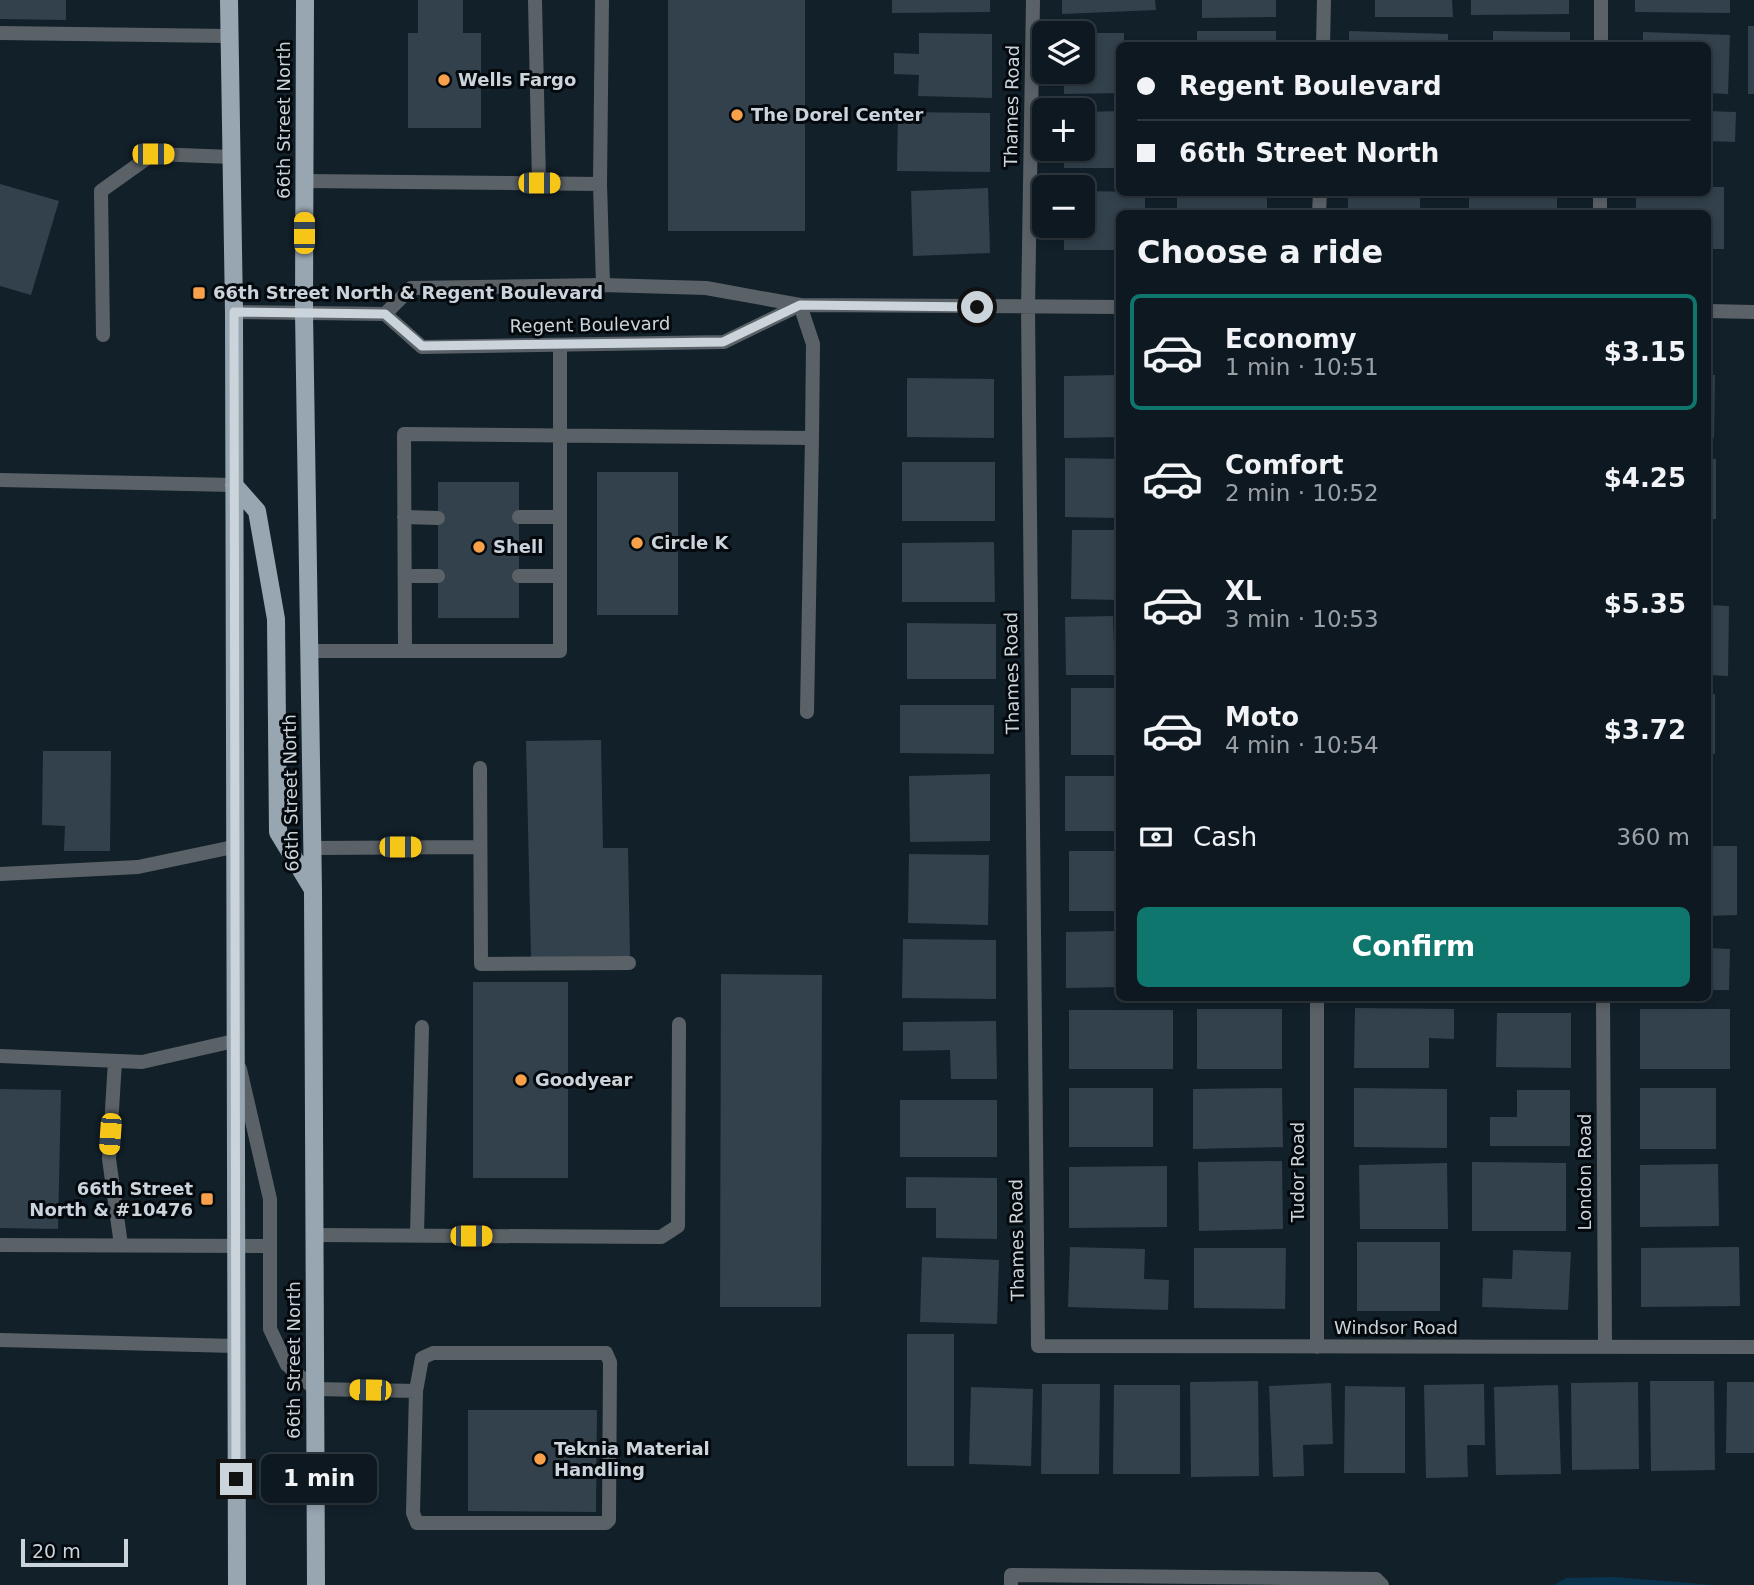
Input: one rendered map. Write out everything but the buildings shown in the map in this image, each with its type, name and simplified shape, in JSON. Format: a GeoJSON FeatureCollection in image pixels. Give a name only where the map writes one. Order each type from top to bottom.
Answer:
{"type":"FeatureCollection","features":[{"type":"Feature","properties":{"kind":"main road"},"geometry":{"type":"LineString","coordinates":[[229,0],[234,312],[233,847],[237,1585]]}},
{"type":"Feature","properties":{"kind":"main road","name":"66th Street North"},"geometry":{"type":"LineString","coordinates":[[305,0],[304,312],[313,848],[316,1585]]}},
{"type":"Feature","properties":{"kind":"main road"},"geometry":{"type":"LineString","coordinates":[[234,485],[257,511],[276,619],[278,832],[313,890]]}},
{"type":"Feature","properties":{"kind":"street"},"geometry":{"type":"LineString","coordinates":[[535,0],[539,183]]}},
{"type":"Feature","properties":{"kind":"street"},"geometry":{"type":"LineString","coordinates":[[602,0],[600,184],[603,285]]}},
{"type":"Feature","properties":{"kind":"street","name":"Thames Road"},"geometry":{"type":"LineString","coordinates":[[1033,0],[1028,308],[1038,1346]]}},
{"type":"Feature","properties":{"kind":"street"},"geometry":{"type":"LineString","coordinates":[[1323,42],[1324,0]]}},
{"type":"Feature","properties":{"kind":"street"},"geometry":{"type":"LineString","coordinates":[[1601,0],[1601,42]]}},
{"type":"Feature","properties":{"kind":"street"},"geometry":{"type":"LineString","coordinates":[[0,33],[229,36]]}},
{"type":"Feature","properties":{"kind":"street"},"geometry":{"type":"LineString","coordinates":[[103,335],[102,191],[153,154],[232,157]]}},
{"type":"Feature","properties":{"kind":"street"},"geometry":{"type":"LineString","coordinates":[[304,181],[600,184]]}},
{"type":"Feature","properties":{"kind":"street","name":"Regent Boulevard"},"geometry":{"type":"LineString","coordinates":[[800,305],[723,342],[422,346],[385,314],[411,288],[603,285],[706,288],[800,305],[1116,307]]}},
{"type":"Feature","properties":{"kind":"street"},"geometry":{"type":"LineString","coordinates":[[800,305],[813,344],[807,712]]}},
{"type":"Feature","properties":{"kind":"street"},"geometry":{"type":"LineString","coordinates":[[1711,311],[1754,312]]}},
{"type":"Feature","properties":{"kind":"street"},"geometry":{"type":"LineString","coordinates":[[234,312],[385,314]]}},
{"type":"Feature","properties":{"kind":"street"},"geometry":{"type":"LineString","coordinates":[[310,650],[560,651],[560,345]]}},
{"type":"Feature","properties":{"kind":"street"},"geometry":{"type":"LineString","coordinates":[[405,650],[404,434],[560,433],[812,438]]}},
{"type":"Feature","properties":{"kind":"street"},"geometry":{"type":"LineString","coordinates":[[0,480],[234,485]]}},
{"type":"Feature","properties":{"kind":"street"},"geometry":{"type":"LineString","coordinates":[[404,517],[438,518]]}},
{"type":"Feature","properties":{"kind":"street"},"geometry":{"type":"LineString","coordinates":[[520,517],[560,517]]}},
{"type":"Feature","properties":{"kind":"street"},"geometry":{"type":"LineString","coordinates":[[405,576],[438,576]]}},
{"type":"Feature","properties":{"kind":"street"},"geometry":{"type":"LineString","coordinates":[[520,576],[560,576]]}},
{"type":"Feature","properties":{"kind":"street"},"geometry":{"type":"LineString","coordinates":[[480,768],[481,964],[629,963]]}},
{"type":"Feature","properties":{"kind":"street"},"geometry":{"type":"LineString","coordinates":[[0,874],[138,866],[233,847]]}},
{"type":"Feature","properties":{"kind":"street"},"geometry":{"type":"LineString","coordinates":[[313,848],[480,847]]}},
{"type":"Feature","properties":{"kind":"street","name":"Tudor Road"},"geometry":{"type":"LineString","coordinates":[[1317,1001],[1317,1348]]}},
{"type":"Feature","properties":{"kind":"street","name":"London Road"},"geometry":{"type":"LineString","coordinates":[[1603,1001],[1605,1346]]}},
{"type":"Feature","properties":{"kind":"street"},"geometry":{"type":"LineString","coordinates":[[315,1235],[661,1237],[678,1226],[679,1024]]}},
{"type":"Feature","properties":{"kind":"street"},"geometry":{"type":"LineString","coordinates":[[417,1235],[422,1027]]}},
{"type":"Feature","properties":{"kind":"street"},"geometry":{"type":"LineString","coordinates":[[0,1056],[142,1062],[234,1041],[270,1199],[270,1329],[287,1365],[316,1389],[416,1391]]}},
{"type":"Feature","properties":{"kind":"street"},"geometry":{"type":"LineString","coordinates":[[115,1061],[109,1159],[121,1245]]}},
{"type":"Feature","properties":{"kind":"street"},"geometry":{"type":"LineString","coordinates":[[0,1245],[268,1246]]}},
{"type":"Feature","properties":{"kind":"street"},"geometry":{"type":"LineString","coordinates":[[0,1340],[235,1346]]}},
{"type":"Feature","properties":{"kind":"street","name":"Windsor Road"},"geometry":{"type":"LineString","coordinates":[[1038,1346],[1754,1347]]}},
{"type":"Feature","properties":{"kind":"street"},"geometry":{"type":"LineString","coordinates":[[433,1353],[606,1353],[610,1362],[609,1520],[606,1523],[417,1523],[413,1513],[416,1391],[422,1358],[433,1353]]}},
{"type":"Feature","properties":{"kind":"street"},"geometry":{"type":"LineString","coordinates":[[1011,1585],[1012,1575],[1376,1579],[1382,1585]]}},
{"type":"Feature","properties":{"kind":"shaded area"},"geometry":{"type":"Polygon","coordinates":[[[1614,1577],[1715,1585],[1554,1585],[1566,1578],[1614,1577]]]}},
{"type":"Feature","properties":{"kind":"place","name":"Wells Fargo"},"geometry":{"type":"Point","coordinates":[444,80]}},
{"type":"Feature","properties":{"kind":"place","name":"The Dorel Center"},"geometry":{"type":"Point","coordinates":[737,115]}},
{"type":"Feature","properties":{"kind":"place","name":"66th Street North & Regent Boulevard"},"geometry":{"type":"Point","coordinates":[199,293]}},
{"type":"Feature","properties":{"kind":"place","name":"Circle K"},"geometry":{"type":"Point","coordinates":[637,543]}},
{"type":"Feature","properties":{"kind":"place","name":"Shell"},"geometry":{"type":"Point","coordinates":[479,547]}},
{"type":"Feature","properties":{"kind":"place","name":"Goodyear"},"geometry":{"type":"Point","coordinates":[521,1080]}},
{"type":"Feature","properties":{"kind":"place","name":"66th Street North & #10476"},"geometry":{"type":"Point","coordinates":[207,1199]}},
{"type":"Feature","properties":{"kind":"place","name":"Teknia Material Handling"},"geometry":{"type":"Point","coordinates":[540,1459]}},
{"type":"Feature","properties":{"kind":"route"},"geometry":{"type":"LineString","coordinates":[[236,1479],[234,312],[385,314],[422,346],[723,342],[800,305],[977,307]]}}]}
